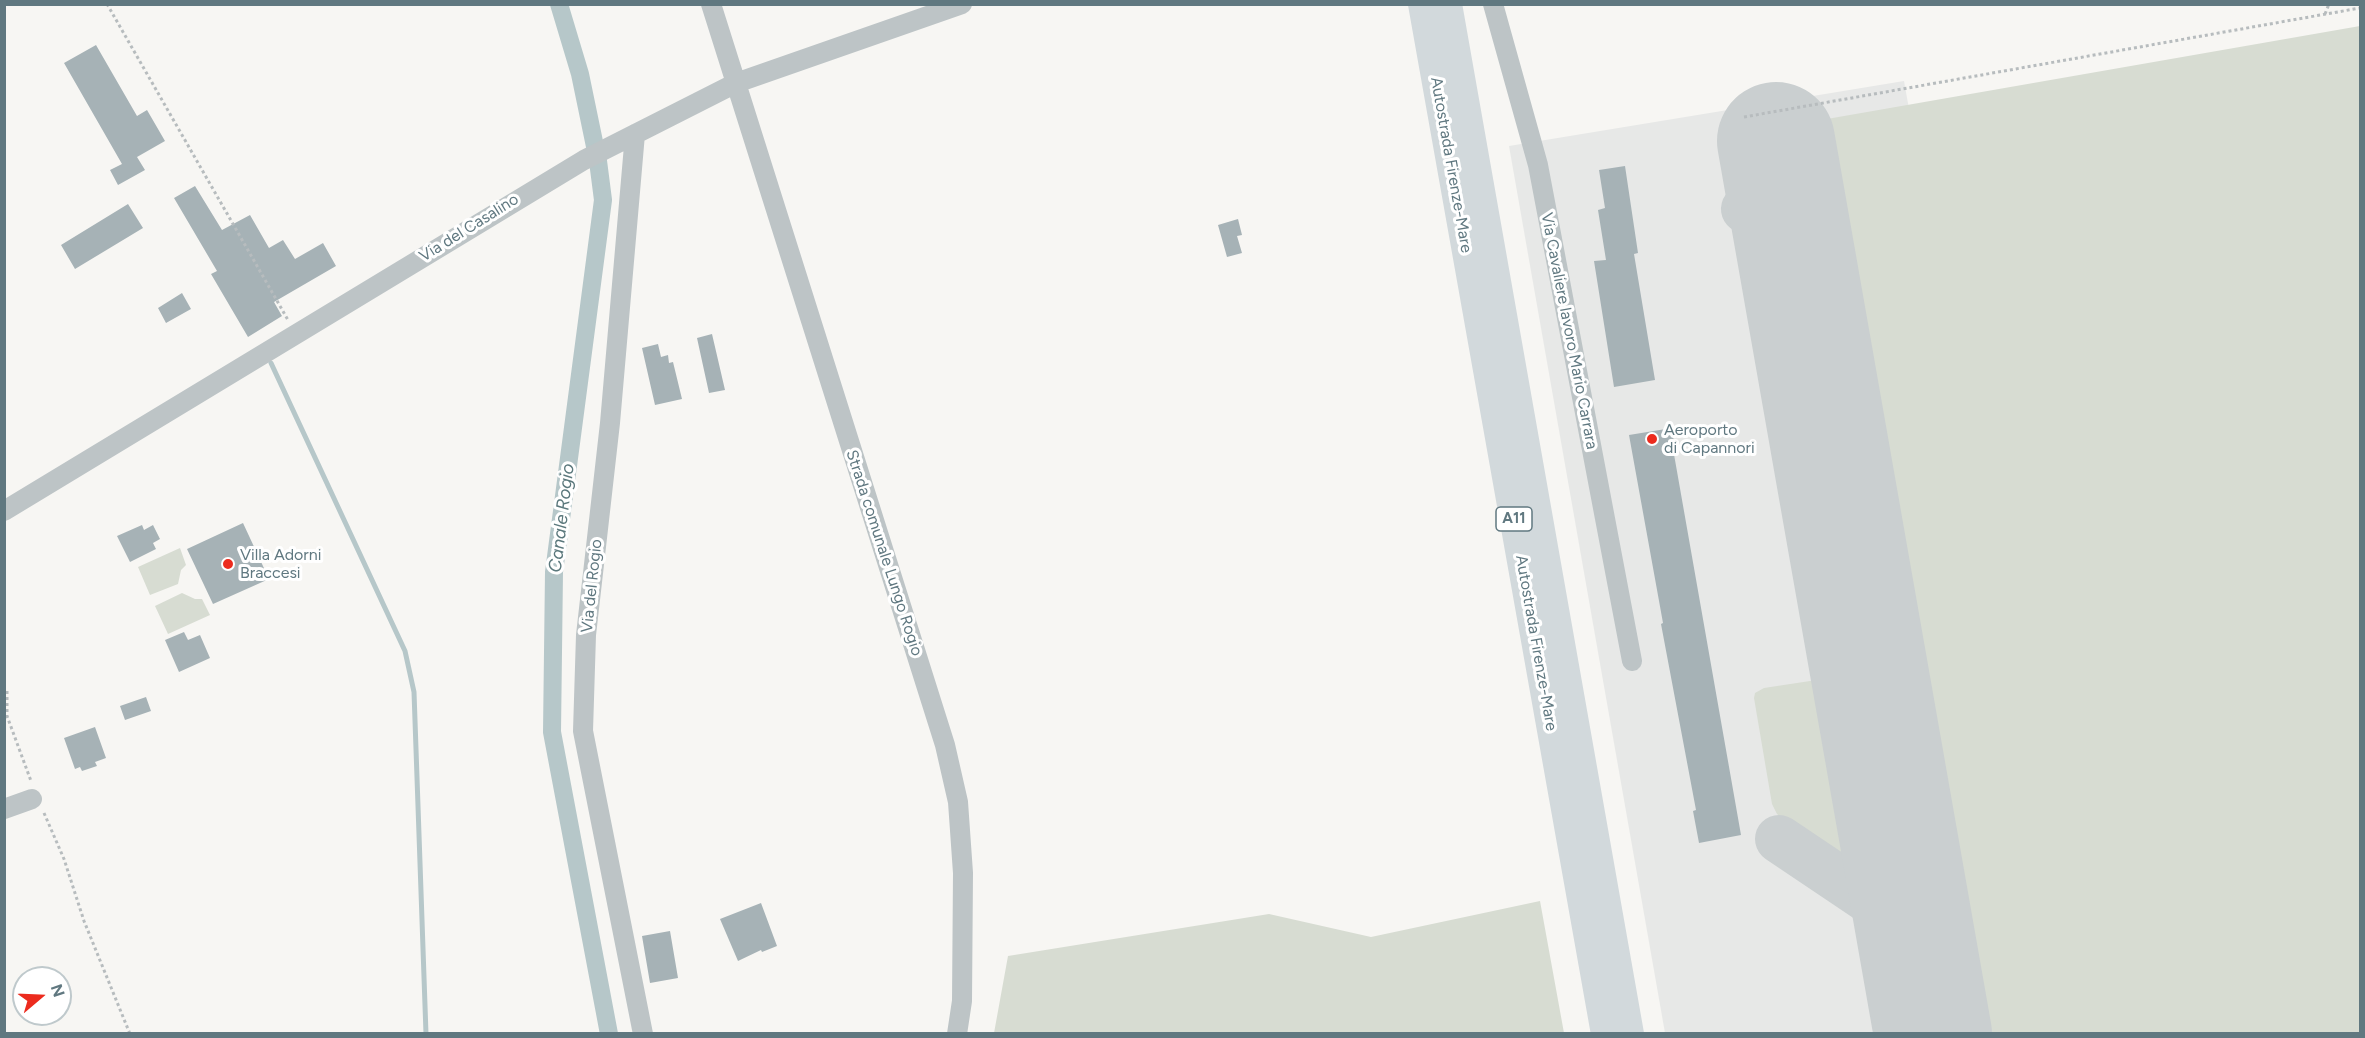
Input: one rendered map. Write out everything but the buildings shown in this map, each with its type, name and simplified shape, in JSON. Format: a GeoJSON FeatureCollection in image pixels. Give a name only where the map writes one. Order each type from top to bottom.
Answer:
{"type":"FeatureCollection","features":[{"type":"Feature","properties":{"kind":"highway","name":"Autostrada Firenze-Mare"},"geometry":{"type":"LineString","coordinates":[[1422,4],[1605,1034]]}},
{"type":"Feature","properties":{"kind":"highway","name":"Autostrada Firenze-Mare"},"geometry":{"type":"LineString","coordinates":[[1448,4],[1630,1034]]}},
{"type":"Feature","properties":{"kind":"street","name":"Strada comunale Lungo Rogio"},"geometry":{"type":"LineString","coordinates":[[711,4],[945,746],[958,802],[963,873],[962,1001],[957,1034]]}},
{"type":"Feature","properties":{"kind":"street","name":"Via del Casalino"},"geometry":{"type":"LineString","coordinates":[[4,511],[584,159],[736,83],[962,4]]}},
{"type":"Feature","properties":{"kind":"street","name":"Via Cavaliere lavoro Mario Carrara"},"geometry":{"type":"LineString","coordinates":[[1493,4],[1538,165],[1632,661]]}},
{"type":"Feature","properties":{"kind":"street","name":"Via del Rogio"},"geometry":{"type":"LineString","coordinates":[[635,134],[610,423],[586,635],[583,731],[643,1034]]}},
{"type":"Feature","properties":{"kind":"street"},"geometry":{"type":"LineString","coordinates":[[4,809],[32,799]]}},
{"type":"Feature","properties":{"kind":"path"},"geometry":{"type":"LineString","coordinates":[[107,4],[296,334]]}},
{"type":"Feature","properties":{"kind":"path"},"geometry":{"type":"LineString","coordinates":[[2325,14],[2329,4]]}},
{"type":"Feature","properties":{"kind":"path"},"geometry":{"type":"LineString","coordinates":[[1744,117],[2361,8]]}},
{"type":"Feature","properties":{"kind":"path"},"geometry":{"type":"LineString","coordinates":[[7,691],[7,716],[31,778],[32,799],[42,810],[64,859],[84,921],[130,1034]]}},
{"type":"Feature","properties":{"kind":"shaded area"},"geometry":{"type":"Polygon","coordinates":[[[2360,26],[2360,1033],[1966,1033],[1804,123],[2360,26]]]}},
{"type":"Feature","properties":{"kind":"shaded area"},"geometry":{"type":"Polygon","coordinates":[[[1904,81],[2074,1033],[1665,1033],[1509,146],[1904,81]]]}},
{"type":"Feature","properties":{"kind":"shaded area"},"geometry":{"type":"Polygon","coordinates":[[[180,548],[186,565],[181,570],[178,584],[150,595],[138,567],[180,548]]]}},
{"type":"Feature","properties":{"kind":"shaded area"},"geometry":{"type":"Polygon","coordinates":[[[182,593],[195,599],[202,599],[210,615],[168,634],[155,606],[182,593]]]}},
{"type":"Feature","properties":{"kind":"shaded area"},"geometry":{"type":"Polygon","coordinates":[[[1843,676],[1878,867],[1876,878],[1872,882],[1857,876],[1777,814],[1772,804],[1754,698],[1755,693],[1764,688],[1843,676]]]}},
{"type":"Feature","properties":{"kind":"shaded area"},"geometry":{"type":"Polygon","coordinates":[[[1540,901],[1564,1033],[994,1033],[1008,956],[1269,914],[1371,937],[1540,901]]]}},
{"type":"Feature","properties":{"kind":"waterway","name":"Canale Rogio"},"geometry":{"type":"LineString","coordinates":[[559,4],[580,74],[598,161],[603,200],[554,572],[552,732],[609,1034]]}},
{"type":"Feature","properties":{"kind":"waterway"},"geometry":{"type":"LineString","coordinates":[[271,363],[405,651],[414,692],[426,1034]]}},
{"type":"Feature","properties":{"kind":"taxiway"},"geometry":{"type":"LineString","coordinates":[[1745,209],[1787,203]]}},
{"type":"Feature","properties":{"kind":"taxiway"},"geometry":{"type":"LineString","coordinates":[[1779,839],[1898,919],[1918,949]]}},
{"type":"Feature","properties":{"kind":"taxiway"},"geometry":{"type":"LineString","coordinates":[[1860,893],[1878,891],[1889,885],[1902,858]]}},
{"type":"Feature","properties":{"kind":"runway"},"geometry":{"type":"LineString","coordinates":[[1776,141],[1933,1034]]}},
{"type":"Feature","properties":{"kind":"place","name":"Aeroporto di Capannori"},"geometry":{"type":"Point","coordinates":[1652,439]}},
{"type":"Feature","properties":{"kind":"place","name":"Villa Adorni Braccesi"},"geometry":{"type":"Point","coordinates":[228,564]}}]}
